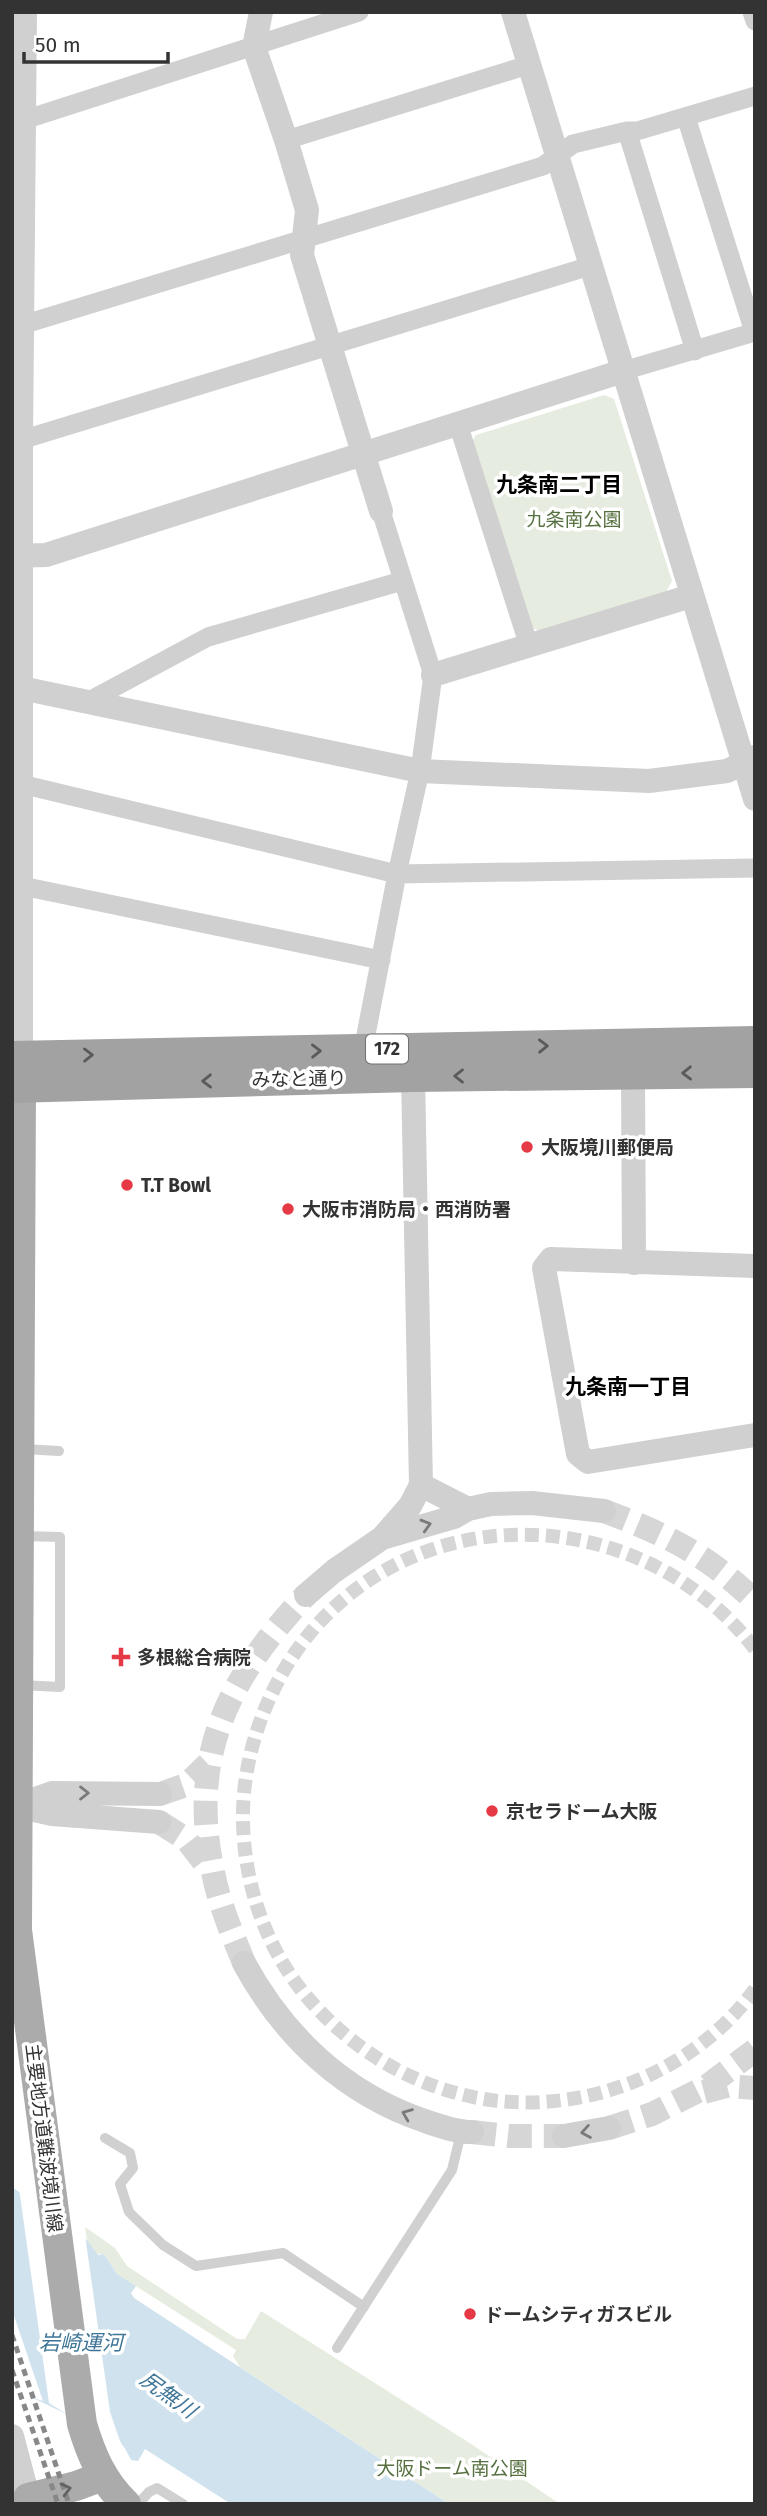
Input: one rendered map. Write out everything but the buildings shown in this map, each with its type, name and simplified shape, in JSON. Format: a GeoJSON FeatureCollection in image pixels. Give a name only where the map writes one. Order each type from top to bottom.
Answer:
{"type":"FeatureCollection","features":[{"type":"Feature","properties":{"kind":"highway","name":"みなと通り"},"geometry":{"type":"LineString","coordinates":[[16,1072],[363,1050],[755,1042]]}},
{"type":"Feature","properties":{"kind":"highway","name":"みなと通り"},"geometry":{"type":"LineString","coordinates":[[16,1072],[413,1076],[755,1072]]}},
{"type":"Feature","properties":{"kind":"main road","name":"主要地方道難波境川線"},"geometry":{"type":"LineString","coordinates":[[16,1072],[19,1449],[15,1805],[17,1930],[82,2424],[103,2476],[126,2504]]}},
{"type":"Feature","properties":{"kind":"main road"},"geometry":{"type":"LineString","coordinates":[[29,2501],[103,2476]]}},
{"type":"Feature","properties":{"kind":"street"},"geometry":{"type":"LineString","coordinates":[[16,1072],[22,886],[17,556],[21,440],[25,12]]}},
{"type":"Feature","properties":{"kind":"street"},"geometry":{"type":"LineString","coordinates":[[261,12],[254,47],[307,210],[302,256],[433,675],[420,771],[363,1050]]}},
{"type":"Feature","properties":{"kind":"street"},"geometry":{"type":"LineString","coordinates":[[24,120],[359,12]]}},
{"type":"Feature","properties":{"kind":"street"},"geometry":{"type":"LineString","coordinates":[[513,12],[691,596],[749,760],[755,799]]}},
{"type":"Feature","properties":{"kind":"street"},"geometry":{"type":"LineString","coordinates":[[752,12],[755,21]]}},
{"type":"Feature","properties":{"kind":"street"},"geometry":{"type":"LineString","coordinates":[[286,140],[528,65]]}},
{"type":"Feature","properties":{"kind":"street"},"geometry":{"type":"LineString","coordinates":[[22,325],[543,166],[573,144],[636,131],[755,96]]}},
{"type":"Feature","properties":{"kind":"street"},"geometry":{"type":"LineString","coordinates":[[17,556],[46,555],[364,452],[754,332],[686,117]]}},
{"type":"Feature","properties":{"kind":"street"},"geometry":{"type":"LineString","coordinates":[[627,131],[695,351]]}},
{"type":"Feature","properties":{"kind":"street"},"geometry":{"type":"LineString","coordinates":[[21,440],[590,266]]}},
{"type":"Feature","properties":{"kind":"street"},"geometry":{"type":"LineString","coordinates":[[458,424],[529,646]]}},
{"type":"Feature","properties":{"kind":"street"},"geometry":{"type":"LineString","coordinates":[[87,702],[208,637],[402,581]]}},
{"type":"Feature","properties":{"kind":"street"},"geometry":{"type":"LineString","coordinates":[[433,675],[691,596]]}},
{"type":"Feature","properties":{"kind":"street"},"geometry":{"type":"LineString","coordinates":[[21,688],[420,771],[649,781],[727,771],[749,760]]}},
{"type":"Feature","properties":{"kind":"street"},"geometry":{"type":"LineString","coordinates":[[21,784],[397,874],[755,868]]}},
{"type":"Feature","properties":{"kind":"street"},"geometry":{"type":"LineString","coordinates":[[22,886],[381,960]]}},
{"type":"Feature","properties":{"kind":"street"},"geometry":{"type":"LineString","coordinates":[[633,1074],[634,1263]]}},
{"type":"Feature","properties":{"kind":"street"},"geometry":{"type":"LineString","coordinates":[[306,1595],[334,1571],[382,1538],[410,1507],[421,1485],[413,1076]]}},
{"type":"Feature","properties":{"kind":"street"},"geometry":{"type":"LineString","coordinates":[[755,1266],[551,1259],[544,1268],[578,1454],[588,1462],[755,1435]]}},
{"type":"Feature","properties":{"kind":"street"},"geometry":{"type":"LineString","coordinates":[[421,1485],[468,1509]]}},
{"type":"Feature","properties":{"kind":"street"},"geometry":{"type":"LineString","coordinates":[[382,1538],[491,1504],[531,1503],[604,1511]]}},
{"type":"Feature","properties":{"kind":"street"},"geometry":{"type":"LineString","coordinates":[[15,1805],[52,1793],[160,1794]]}},
{"type":"Feature","properties":{"kind":"street"},"geometry":{"type":"LineString","coordinates":[[15,1805],[52,1814],[159,1822]]}},
{"type":"Feature","properties":{"kind":"street"},"geometry":{"type":"LineString","coordinates":[[244,1963],[280,2020],[311,2053],[333,2071],[357,2089],[406,2115],[467,2132]]}},
{"type":"Feature","properties":{"kind":"street"},"geometry":{"type":"LineString","coordinates":[[564,2136],[608,2128]]}},
{"type":"Feature","properties":{"kind":"street"},"geometry":{"type":"LineString","coordinates":[[13,2446],[29,2501]]}},
{"type":"Feature","properties":{"kind":"lane"},"geometry":{"type":"LineString","coordinates":[[19,1449],[59,1451]]}},
{"type":"Feature","properties":{"kind":"lane"},"geometry":{"type":"LineString","coordinates":[[18,1536],[60,1537],[60,1687],[18,1685]]}},
{"type":"Feature","properties":{"kind":"lane"},"geometry":{"type":"LineString","coordinates":[[337,2348],[452,2170],[467,2132]]}},
{"type":"Feature","properties":{"kind":"lane"},"geometry":{"type":"LineString","coordinates":[[105,2138],[130,2152],[133,2168],[120,2184],[129,2212],[163,2245],[196,2266],[284,2253],[363,2307]]}},
{"type":"Feature","properties":{"kind":"lane"},"geometry":{"type":"LineString","coordinates":[[138,2504],[157,2488],[183,2504]]}},
{"type":"Feature","properties":{"kind":"green space","name":"九条南公園"},"geometry":{"type":"Polygon","coordinates":[[[604,395],[614,399],[672,581],[666,592],[539,631],[529,626],[472,442],[476,435],[604,395]]]}},
{"type":"Feature","properties":{"kind":"green space","name":"大阪ドーム南公園"},"geometry":{"type":"Polygon","coordinates":[[[85,2227],[115,2248],[127,2266],[237,2339],[245,2339],[261,2311],[468,2442],[560,2504],[449,2504],[240,2367],[233,2356],[236,2350],[117,2274],[104,2254],[96,2254],[87,2240],[85,2227]]]}},
{"type":"Feature","properties":{"kind":"water","name":"岩崎運河"},"geometry":{"type":"Polygon","coordinates":[[[12,2187],[87,2240],[98,2255],[104,2254],[117,2274],[136,2286],[131,2293],[134,2298],[449,2504],[231,2504],[145,2449],[138,2461],[131,2460],[124,2447],[83,2422],[33,2398],[12,2380],[12,2187]]]}},
{"type":"Feature","properties":{"kind":"pier"},"geometry":{"type":"Polygon","coordinates":[[[19,2188],[85,2235],[110,2412],[120,2441],[133,2463],[129,2463],[121,2450],[111,2442],[49,2403],[19,2188]]]}},
{"type":"Feature","properties":{"kind":"pier"},"geometry":{"type":"Polygon","coordinates":[[[12,2310],[43,2401],[25,2395],[12,2384],[12,2310]]]}},
{"type":"Feature","properties":{"kind":"tunnel"},"geometry":{"type":"LineString","coordinates":[[604,1511],[647,1528],[684,1547],[719,1570],[755,1601]]}},
{"type":"Feature","properties":{"kind":"tunnel"},"geometry":{"type":"LineString","coordinates":[[755,1649],[705,1598],[647,1562],[583,1541],[516,1535],[450,1544],[388,1569],[333,1609],[287,1665],[268,1701],[254,1740],[243,1800],[244,1843],[252,1887],[266,1929],[286,1969],[318,2010],[363,2048],[413,2078],[440,2088],[498,2101],[535,2102],[571,2099],[607,2091],[641,2079],[704,2042],[731,2017],[755,1989]]}},
{"type":"Feature","properties":{"kind":"tunnel"},"geometry":{"type":"LineString","coordinates":[[244,1963],[222,1907],[213,1872],[207,1830],[206,1792],[211,1756],[221,1722],[236,1689],[255,1657],[306,1595]]}},
{"type":"Feature","properties":{"kind":"tunnel"},"geometry":{"type":"LineString","coordinates":[[160,1794],[186,1785],[208,1764]]}},
{"type":"Feature","properties":{"kind":"tunnel"},"geometry":{"type":"LineString","coordinates":[[159,1822],[186,1839],[210,1870]]}},
{"type":"Feature","properties":{"kind":"tunnel"},"geometry":{"type":"LineString","coordinates":[[609,2128],[652,2114],[706,2087],[755,2050]]}},
{"type":"Feature","properties":{"kind":"tunnel"},"geometry":{"type":"LineString","coordinates":[[704,2092],[727,2086],[755,2088]]}},
{"type":"Feature","properties":{"kind":"tunnel"},"geometry":{"type":"LineString","coordinates":[[472,2132],[509,2136],[564,2136]]}},
{"type":"Feature","properties":{"kind":"railway"},"geometry":{"type":"LineString","coordinates":[[12,2335],[69,2504]]}},
{"type":"Feature","properties":{"kind":"railway"},"geometry":{"type":"LineString","coordinates":[[12,2370],[58,2504]]}},
{"type":"Feature","properties":{"kind":"place","name":"大阪境川郵便局"},"geometry":{"type":"Point","coordinates":[527,1147]}},
{"type":"Feature","properties":{"kind":"place","name":"T.T Bowl"},"geometry":{"type":"Point","coordinates":[127,1185]}},
{"type":"Feature","properties":{"kind":"place","name":"大阪市消防局・西消防署"},"geometry":{"type":"Point","coordinates":[288,1209]}},
{"type":"Feature","properties":{"kind":"place","name":"多根総合病院"},"geometry":{"type":"Point","coordinates":[121,1657]}},
{"type":"Feature","properties":{"kind":"place","name":"京セラドーム大阪"},"geometry":{"type":"Point","coordinates":[492,1811]}},
{"type":"Feature","properties":{"kind":"place","name":"ドームシティガスビル"},"geometry":{"type":"Point","coordinates":[470,2314]}},
{"type":"Feature","properties":{"kind":"district","name":"九条南二丁目"},"geometry":{"type":"Point","coordinates":[559,485]}},
{"type":"Feature","properties":{"kind":"district","name":"九条南一丁目"},"geometry":{"type":"Point","coordinates":[628,1387]}},
{"type":"Feature","properties":{"kind":"water label","name":"尻無川"},"geometry":{"type":"Point","coordinates":[168,2395]}}]}
